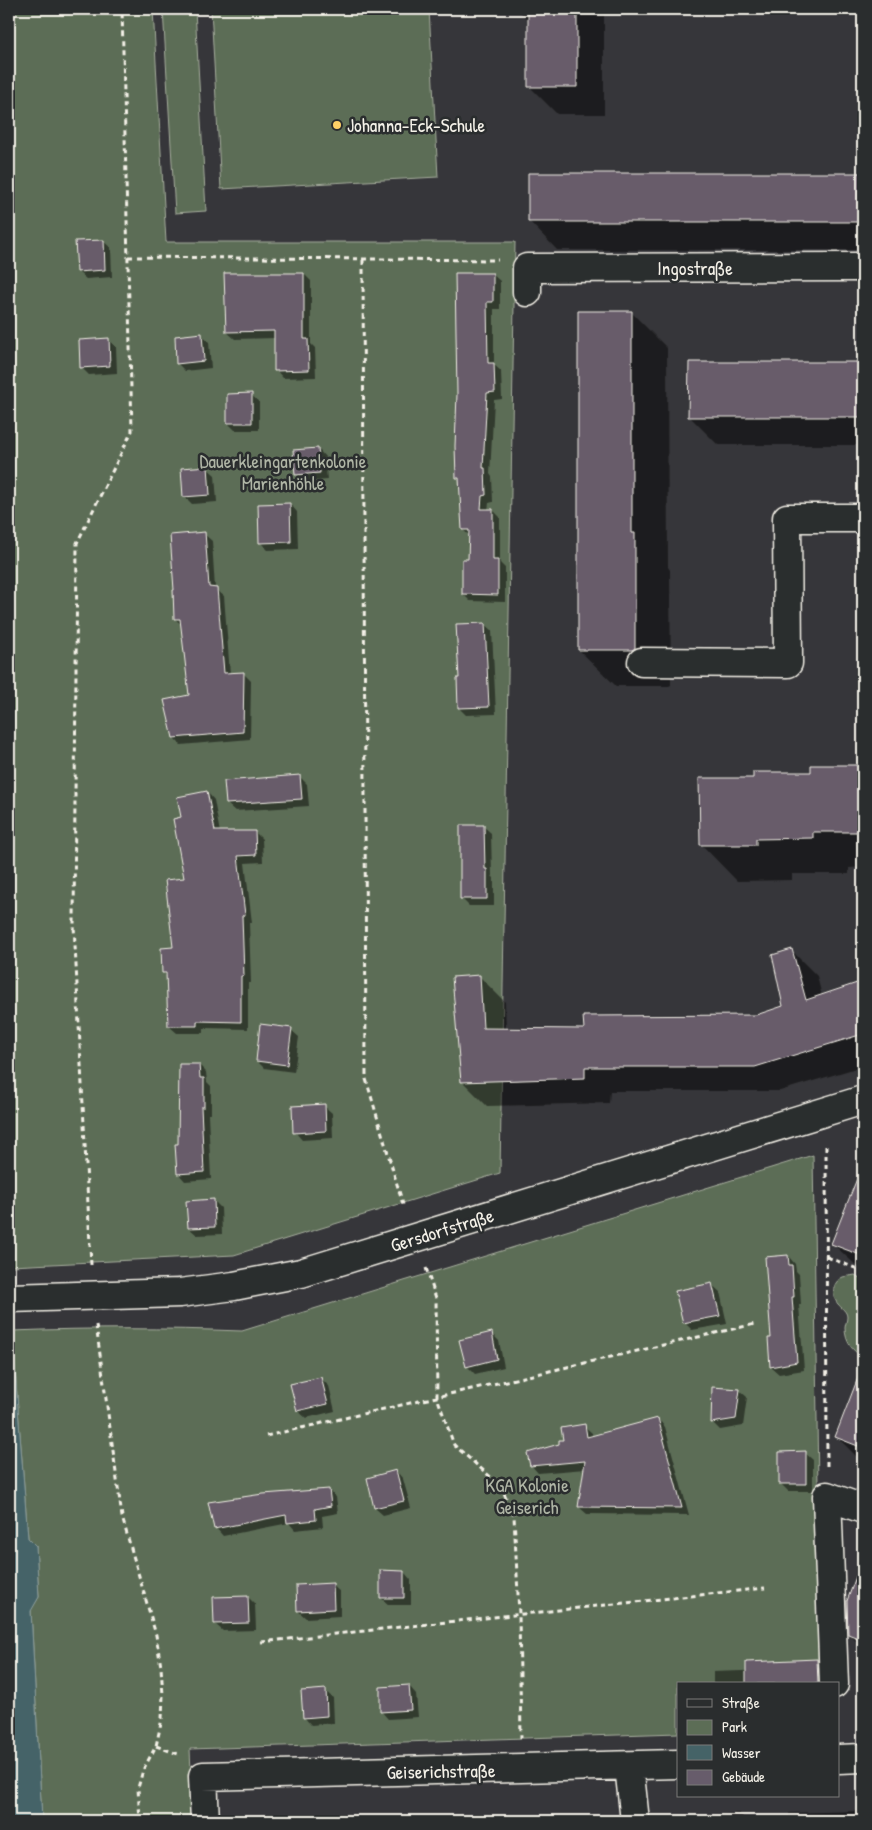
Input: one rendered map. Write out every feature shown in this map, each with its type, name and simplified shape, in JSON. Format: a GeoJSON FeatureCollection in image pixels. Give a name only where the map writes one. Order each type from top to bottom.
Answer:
{"type":"FeatureCollection","features":[{"type":"Feature","properties":{"kind":"street","name":"Ingostraße"},"geometry":{"type":"LineString","coordinates":[[527,280],[863,267]]}},
{"type":"Feature","properties":{"kind":"street"},"geometry":{"type":"LineString","coordinates":[[642,662],[788,664],[787,518],[863,518]]}},
{"type":"Feature","properties":{"kind":"street","name":"Gersdorfstraße"},"geometry":{"type":"LineString","coordinates":[[9,1298],[180,1293],[234,1286],[301,1272],[863,1100]]}},
{"type":"Feature","properties":{"kind":"street"},"geometry":{"type":"LineString","coordinates":[[834,1682],[828,1496],[863,1509]]}},
{"type":"Feature","properties":{"kind":"street"},"geometry":{"type":"LineString","coordinates":[[840,1759],[863,1758]]}},
{"type":"Feature","properties":{"kind":"street","name":"Geiserichstraße"},"geometry":{"type":"LineString","coordinates":[[205,1821],[203,1776],[677,1764]]}},
{"type":"Feature","properties":{"kind":"street"},"geometry":{"type":"LineString","coordinates":[[629,1766],[635,1821]]}},
{"type":"Feature","properties":{"kind":"path"},"geometry":{"type":"LineString","coordinates":[[122,9],[132,431],[77,543],[74,925],[91,1296],[122,1517],[156,1635],[161,1667],[162,1719],[156,1746],[144,1770],[138,1788],[140,1821]]}},
{"type":"Feature","properties":{"kind":"path"},"geometry":{"type":"LineString","coordinates":[[128,257],[500,260]]}},
{"type":"Feature","properties":{"kind":"path"},"geometry":{"type":"LineString","coordinates":[[363,260],[366,1078],[404,1208]]}},
{"type":"Feature","properties":{"kind":"path"},"geometry":{"type":"LineString","coordinates":[[826,1146],[828,1496]]}},
{"type":"Feature","properties":{"kind":"path"},"geometry":{"type":"LineString","coordinates":[[827,1256],[863,1270]]}},
{"type":"Feature","properties":{"kind":"path"},"geometry":{"type":"LineString","coordinates":[[426,1268],[436,1298],[437,1396],[454,1445],[501,1486],[514,1516],[519,1614],[521,1769]]}},
{"type":"Feature","properties":{"kind":"path"},"geometry":{"type":"LineString","coordinates":[[266,1436],[755,1324]]}},
{"type":"Feature","properties":{"kind":"path"},"geometry":{"type":"LineString","coordinates":[[261,1642],[765,1588]]}},
{"type":"Feature","properties":{"kind":"path"},"geometry":{"type":"LineString","coordinates":[[156,1746],[181,1755]]}},
{"type":"Feature","properties":{"kind":"green space","name":"Dauerkleingartenkolonie Marienhöhle"},"geometry":{"type":"Polygon","coordinates":[[[9,9],[153,9],[166,242],[515,242],[500,1173],[234,1255],[11,1266],[9,1233],[9,9]]]}},
{"type":"Feature","properties":{"kind":"green space"},"geometry":{"type":"Polygon","coordinates":[[[163,9],[195,9],[206,211],[175,213],[163,9]]]}},
{"type":"Feature","properties":{"kind":"green space"},"geometry":{"type":"Polygon","coordinates":[[[211,9],[429,9],[438,177],[221,189],[211,9]]]}},
{"type":"Feature","properties":{"kind":"green space","name":"KGA Kolonie Geiserich"},"geometry":{"type":"Polygon","coordinates":[[[813,1155],[821,1682],[677,1682],[677,1733],[190,1749],[193,1821],[42,1821],[31,1610],[39,1597],[36,1546],[28,1538],[12,1331],[184,1329],[242,1331],[813,1155]]]}},
{"type":"Feature","properties":{"kind":"green space"},"geometry":{"type":"Polygon","coordinates":[[[855,1275],[863,1280],[863,1357],[852,1349],[848,1341],[845,1333],[847,1315],[834,1297],[834,1289],[839,1279],[855,1275]]]}},
{"type":"Feature","properties":{"kind":"water"},"geometry":{"type":"Polygon","coordinates":[[[9,1233],[12,1331],[28,1538],[36,1546],[39,1597],[31,1611],[42,1821],[9,1821],[9,1233]]]}},
{"type":"Feature","properties":{"kind":"building"},"geometry":{"type":"Polygon","coordinates":[[[528,9],[577,9],[577,87],[528,87],[528,9]]]}},
{"type":"Feature","properties":{"kind":"building"},"geometry":{"type":"Polygon","coordinates":[[[528,173],[863,173],[863,222],[528,222],[528,173]]]}},
{"type":"Feature","properties":{"kind":"building"},"geometry":{"type":"Polygon","coordinates":[[[104,240],[105,270],[77,272],[75,241],[104,240]]]}},
{"type":"Feature","properties":{"kind":"building"},"geometry":{"type":"Polygon","coordinates":[[[224,273],[304,273],[304,339],[308,339],[309,370],[274,371],[274,331],[226,332],[224,273]]]}},
{"type":"Feature","properties":{"kind":"building"},"geometry":{"type":"Polygon","coordinates":[[[455,273],[493,273],[493,302],[487,302],[488,363],[494,363],[495,392],[487,393],[483,468],[485,468],[486,495],[482,496],[481,509],[493,509],[493,560],[498,560],[498,595],[462,594],[462,559],[468,559],[469,530],[462,530],[459,478],[456,478],[455,273]]]}},
{"type":"Feature","properties":{"kind":"building"},"geometry":{"type":"Polygon","coordinates":[[[578,311],[632,311],[632,533],[635,533],[635,648],[632,650],[578,650],[578,311]]]}},
{"type":"Feature","properties":{"kind":"building"},"geometry":{"type":"Polygon","coordinates":[[[202,333],[204,361],[176,364],[175,336],[202,333]]]}},
{"type":"Feature","properties":{"kind":"building"},"geometry":{"type":"Polygon","coordinates":[[[109,338],[110,366],[80,368],[79,340],[109,338]]]}},
{"type":"Feature","properties":{"kind":"building"},"geometry":{"type":"Polygon","coordinates":[[[689,362],[863,362],[863,417],[688,417],[689,362]]]}},
{"type":"Feature","properties":{"kind":"building"},"geometry":{"type":"Polygon","coordinates":[[[252,393],[252,423],[227,423],[227,394],[252,393]]]}},
{"type":"Feature","properties":{"kind":"building"},"geometry":{"type":"Polygon","coordinates":[[[318,448],[320,473],[295,475],[293,450],[318,448]]]}},
{"type":"Feature","properties":{"kind":"building"},"geometry":{"type":"Polygon","coordinates":[[[208,466],[210,495],[183,497],[181,468],[208,466]]]}},
{"type":"Feature","properties":{"kind":"building"},"geometry":{"type":"Polygon","coordinates":[[[290,503],[291,542],[259,543],[258,504],[290,503]]]}},
{"type":"Feature","properties":{"kind":"building"},"geometry":{"type":"Polygon","coordinates":[[[205,532],[209,587],[217,588],[224,673],[244,672],[243,732],[173,738],[164,700],[189,695],[180,619],[174,619],[170,535],[205,532]]]}},
{"type":"Feature","properties":{"kind":"building"},"geometry":{"type":"Polygon","coordinates":[[[485,623],[489,707],[458,708],[457,678],[459,678],[456,624],[485,623]]]}},
{"type":"Feature","properties":{"kind":"building"},"geometry":{"type":"Polygon","coordinates":[[[811,765],[863,765],[863,832],[813,832],[813,838],[756,839],[756,845],[700,845],[699,778],[753,778],[753,772],[811,772],[811,765]]]}},
{"type":"Feature","properties":{"kind":"building"},"geometry":{"type":"Polygon","coordinates":[[[300,775],[302,799],[226,804],[224,781],[300,775]]]}},
{"type":"Feature","properties":{"kind":"building"},"geometry":{"type":"Polygon","coordinates":[[[207,791],[215,831],[255,831],[256,855],[238,856],[245,915],[242,916],[244,976],[241,976],[241,1022],[197,1021],[197,1026],[168,1026],[166,973],[162,973],[161,948],[173,947],[165,880],[184,878],[173,819],[181,817],[177,797],[207,791]]]}},
{"type":"Feature","properties":{"kind":"building"},"geometry":{"type":"Polygon","coordinates":[[[460,825],[484,825],[487,899],[460,899],[460,825]]]}},
{"type":"Feature","properties":{"kind":"building"},"geometry":{"type":"Polygon","coordinates":[[[792,949],[806,1000],[863,981],[863,1034],[755,1067],[585,1067],[585,1078],[461,1082],[452,977],[480,975],[483,1028],[584,1029],[583,1016],[756,1015],[783,1006],[772,955],[792,949]]]}},
{"type":"Feature","properties":{"kind":"building"},"geometry":{"type":"Polygon","coordinates":[[[260,1024],[292,1028],[287,1065],[256,1061],[260,1024]]]}},
{"type":"Feature","properties":{"kind":"building"},"geometry":{"type":"Polygon","coordinates":[[[179,1064],[199,1064],[200,1078],[204,1078],[204,1107],[201,1107],[204,1172],[177,1174],[175,1144],[178,1144],[179,1064]]]}},
{"type":"Feature","properties":{"kind":"building"},"geometry":{"type":"Polygon","coordinates":[[[325,1104],[326,1131],[293,1133],[292,1106],[325,1104]]]}},
{"type":"Feature","properties":{"kind":"building"},"geometry":{"type":"Polygon","coordinates":[[[863,1166],[863,1256],[831,1244],[863,1166]]]}},
{"type":"Feature","properties":{"kind":"building"},"geometry":{"type":"Polygon","coordinates":[[[214,1199],[215,1227],[188,1228],[186,1201],[214,1199]]]}},
{"type":"Feature","properties":{"kind":"building"},"geometry":{"type":"Polygon","coordinates":[[[788,1255],[789,1265],[792,1265],[794,1297],[792,1297],[797,1362],[770,1367],[768,1338],[771,1338],[765,1257],[788,1255]]]}},
{"type":"Feature","properties":{"kind":"building"},"geometry":{"type":"Polygon","coordinates":[[[712,1283],[720,1316],[683,1323],[675,1291],[712,1283]]]}},
{"type":"Feature","properties":{"kind":"building"},"geometry":{"type":"Polygon","coordinates":[[[492,1332],[497,1359],[466,1367],[459,1340],[492,1332]]]}},
{"type":"Feature","properties":{"kind":"building"},"geometry":{"type":"Polygon","coordinates":[[[861,1370],[863,1370],[863,1448],[835,1437],[861,1370]]]}},
{"type":"Feature","properties":{"kind":"building"},"geometry":{"type":"Polygon","coordinates":[[[321,1377],[328,1404],[297,1411],[290,1384],[321,1377]]]}},
{"type":"Feature","properties":{"kind":"building"},"geometry":{"type":"Polygon","coordinates":[[[712,1387],[740,1389],[736,1419],[711,1423],[712,1387]]]}},
{"type":"Feature","properties":{"kind":"building"},"geometry":{"type":"Polygon","coordinates":[[[658,1418],[682,1508],[578,1507],[585,1461],[530,1466],[527,1453],[559,1444],[559,1440],[563,1440],[561,1428],[585,1424],[587,1437],[658,1418]]]}},
{"type":"Feature","properties":{"kind":"building"},"geometry":{"type":"Polygon","coordinates":[[[806,1451],[806,1484],[779,1484],[779,1452],[806,1451]]]}},
{"type":"Feature","properties":{"kind":"building"},"geometry":{"type":"Polygon","coordinates":[[[396,1470],[404,1501],[374,1508],[367,1478],[396,1470]]]}},
{"type":"Feature","properties":{"kind":"building"},"geometry":{"type":"Polygon","coordinates":[[[329,1489],[331,1506],[315,1509],[316,1520],[287,1523],[286,1515],[214,1529],[208,1502],[263,1494],[329,1489]]]}},
{"type":"Feature","properties":{"kind":"building"},"geometry":{"type":"Polygon","coordinates":[[[861,1563],[863,1564],[863,1640],[848,1634],[847,1601],[861,1563]]]}},
{"type":"Feature","properties":{"kind":"building"},"geometry":{"type":"Polygon","coordinates":[[[380,1570],[404,1571],[404,1598],[380,1598],[380,1570]]]}},
{"type":"Feature","properties":{"kind":"building"},"geometry":{"type":"Polygon","coordinates":[[[333,1583],[334,1609],[297,1611],[296,1585],[333,1583]]]}},
{"type":"Feature","properties":{"kind":"building"},"geometry":{"type":"Polygon","coordinates":[[[248,1596],[249,1623],[214,1624],[213,1597],[248,1596]]]}},
{"type":"Feature","properties":{"kind":"building"},"geometry":{"type":"Polygon","coordinates":[[[817,1659],[818,1682],[746,1682],[746,1662],[817,1659]]]}},
{"type":"Feature","properties":{"kind":"building"},"geometry":{"type":"Polygon","coordinates":[[[409,1685],[411,1710],[380,1712],[380,1687],[409,1685]]]}},
{"type":"Feature","properties":{"kind":"building"},"geometry":{"type":"Polygon","coordinates":[[[326,1689],[327,1716],[303,1718],[301,1691],[326,1689]]]}},
{"type":"Feature","properties":{"kind":"place","name":"Johanna-Eck-Schule"},"geometry":{"type":"Point","coordinates":[337,125]}}]}
